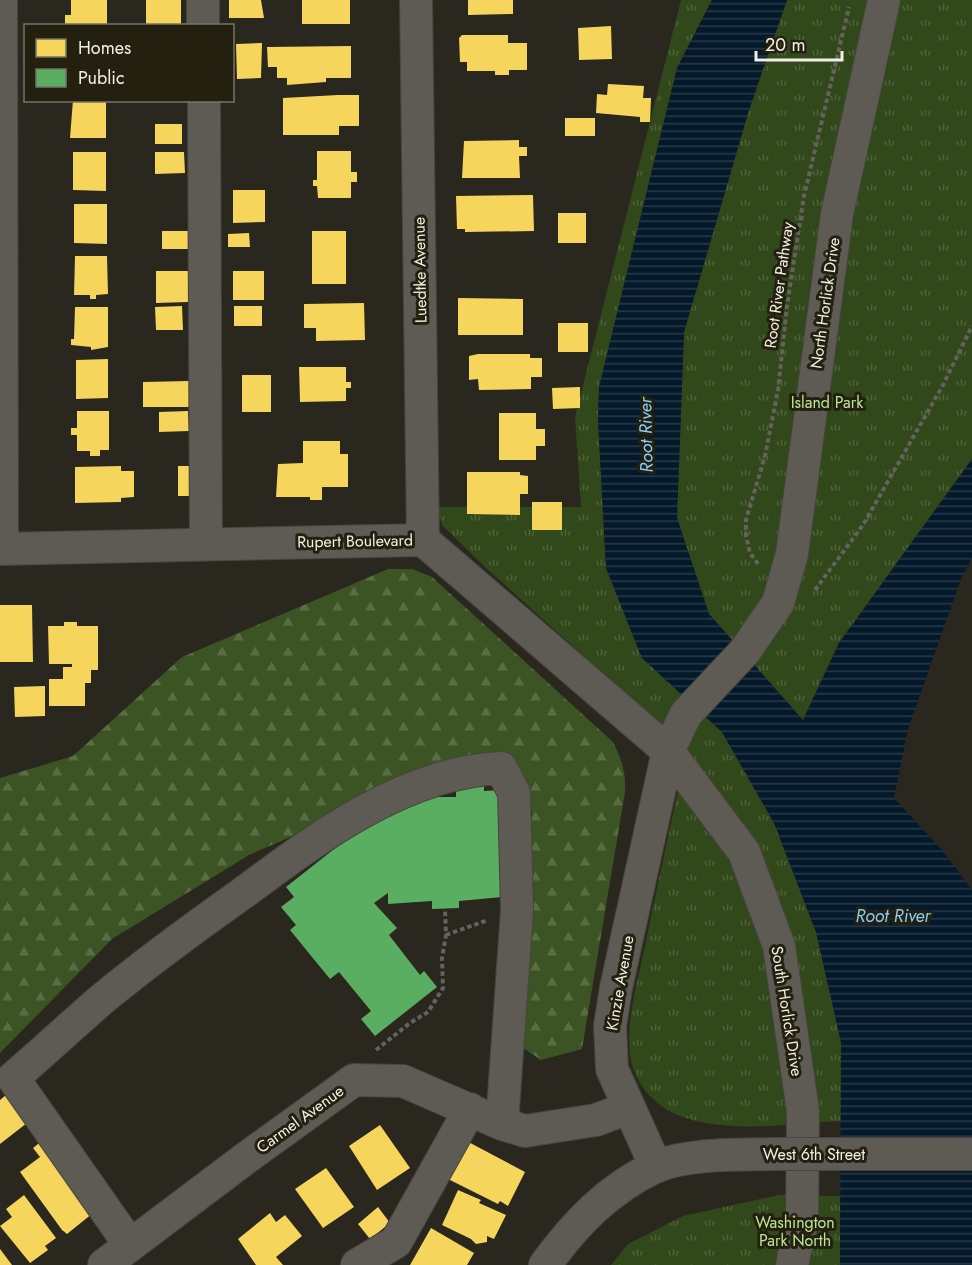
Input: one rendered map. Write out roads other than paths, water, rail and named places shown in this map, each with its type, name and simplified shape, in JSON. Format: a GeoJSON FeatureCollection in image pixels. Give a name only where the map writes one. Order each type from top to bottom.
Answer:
{"type":"FeatureCollection","features":[{"type":"Feature","properties":{"kind":"street"},"geometry":{"type":"LineString","coordinates":[[1,0],[1,549]]}},
{"type":"Feature","properties":{"kind":"street"},"geometry":{"type":"LineString","coordinates":[[203,0],[203,24]]}},
{"type":"Feature","properties":{"kind":"street","name":"Luedtke Avenue"},"geometry":{"type":"LineString","coordinates":[[416,0],[423,540]]}},
{"type":"Feature","properties":{"kind":"street","name":"North Horlick Drive"},"geometry":{"type":"LineString","coordinates":[[668,751],[686,714],[761,630],[778,603],[792,554],[837,214],[884,0]]}},
{"type":"Feature","properties":{"kind":"street"},"geometry":{"type":"LineString","coordinates":[[204,102],[206,544]]}},
{"type":"Feature","properties":{"kind":"street","name":"Rupert Boulevard"},"geometry":{"type":"LineString","coordinates":[[1,549],[423,540],[668,751]]}},
{"type":"Feature","properties":{"kind":"street","name":"Kinzie Avenue"},"geometry":{"type":"LineString","coordinates":[[656,1167],[612,1069],[610,1026],[668,751]]}},
{"type":"Feature","properties":{"kind":"street","name":"South Horlick Drive"},"geometry":{"type":"LineString","coordinates":[[668,751],[744,852],[779,946],[803,1111],[802,1221],[792,1265]]}},
{"type":"Feature","properties":{"kind":"street"},"geometry":{"type":"LineString","coordinates":[[130,1245],[13,1078],[102,1000],[210,916],[284,862],[368,807],[437,780],[476,769],[501,768],[514,793],[517,910],[502,1124]]}},
{"type":"Feature","properties":{"kind":"street","name":"Carmel Avenue"},"geometry":{"type":"LineString","coordinates":[[104,1265],[354,1080],[403,1081],[502,1124],[525,1131],[596,1120],[628,1108]]}},
{"type":"Feature","properties":{"kind":"street"},"geometry":{"type":"LineString","coordinates":[[357,1265],[396,1242],[470,1109]]}},
{"type":"Feature","properties":{"kind":"street","name":"West 6th Street"},"geometry":{"type":"LineString","coordinates":[[656,1167],[731,1155],[972,1154]]}},
{"type":"Feature","properties":{"kind":"street"},"geometry":{"type":"LineString","coordinates":[[545,1265],[581,1219],[602,1199],[656,1167]]}},
{"type":"Feature","properties":{"kind":"water","name":"Root River"},"geometry":{"type":"Polygon","coordinates":[[[712,0],[787,0],[749,110],[684,332],[677,518],[709,614],[803,720],[839,643],[972,459],[972,558],[961,579],[908,729],[894,798],[942,850],[972,890],[972,1265],[840,1265],[841,1042],[816,932],[774,823],[722,732],[642,658],[606,568],[598,420],[599,387],[677,68],[712,0]]]}},
{"type":"Feature","properties":{"kind":"park label","name":"Island Park"},"geometry":{"type":"Point","coordinates":[827,402]}},
{"type":"Feature","properties":{"kind":"park label","name":"Washington Park North"},"geometry":{"type":"Point","coordinates":[795,1231]}}]}
